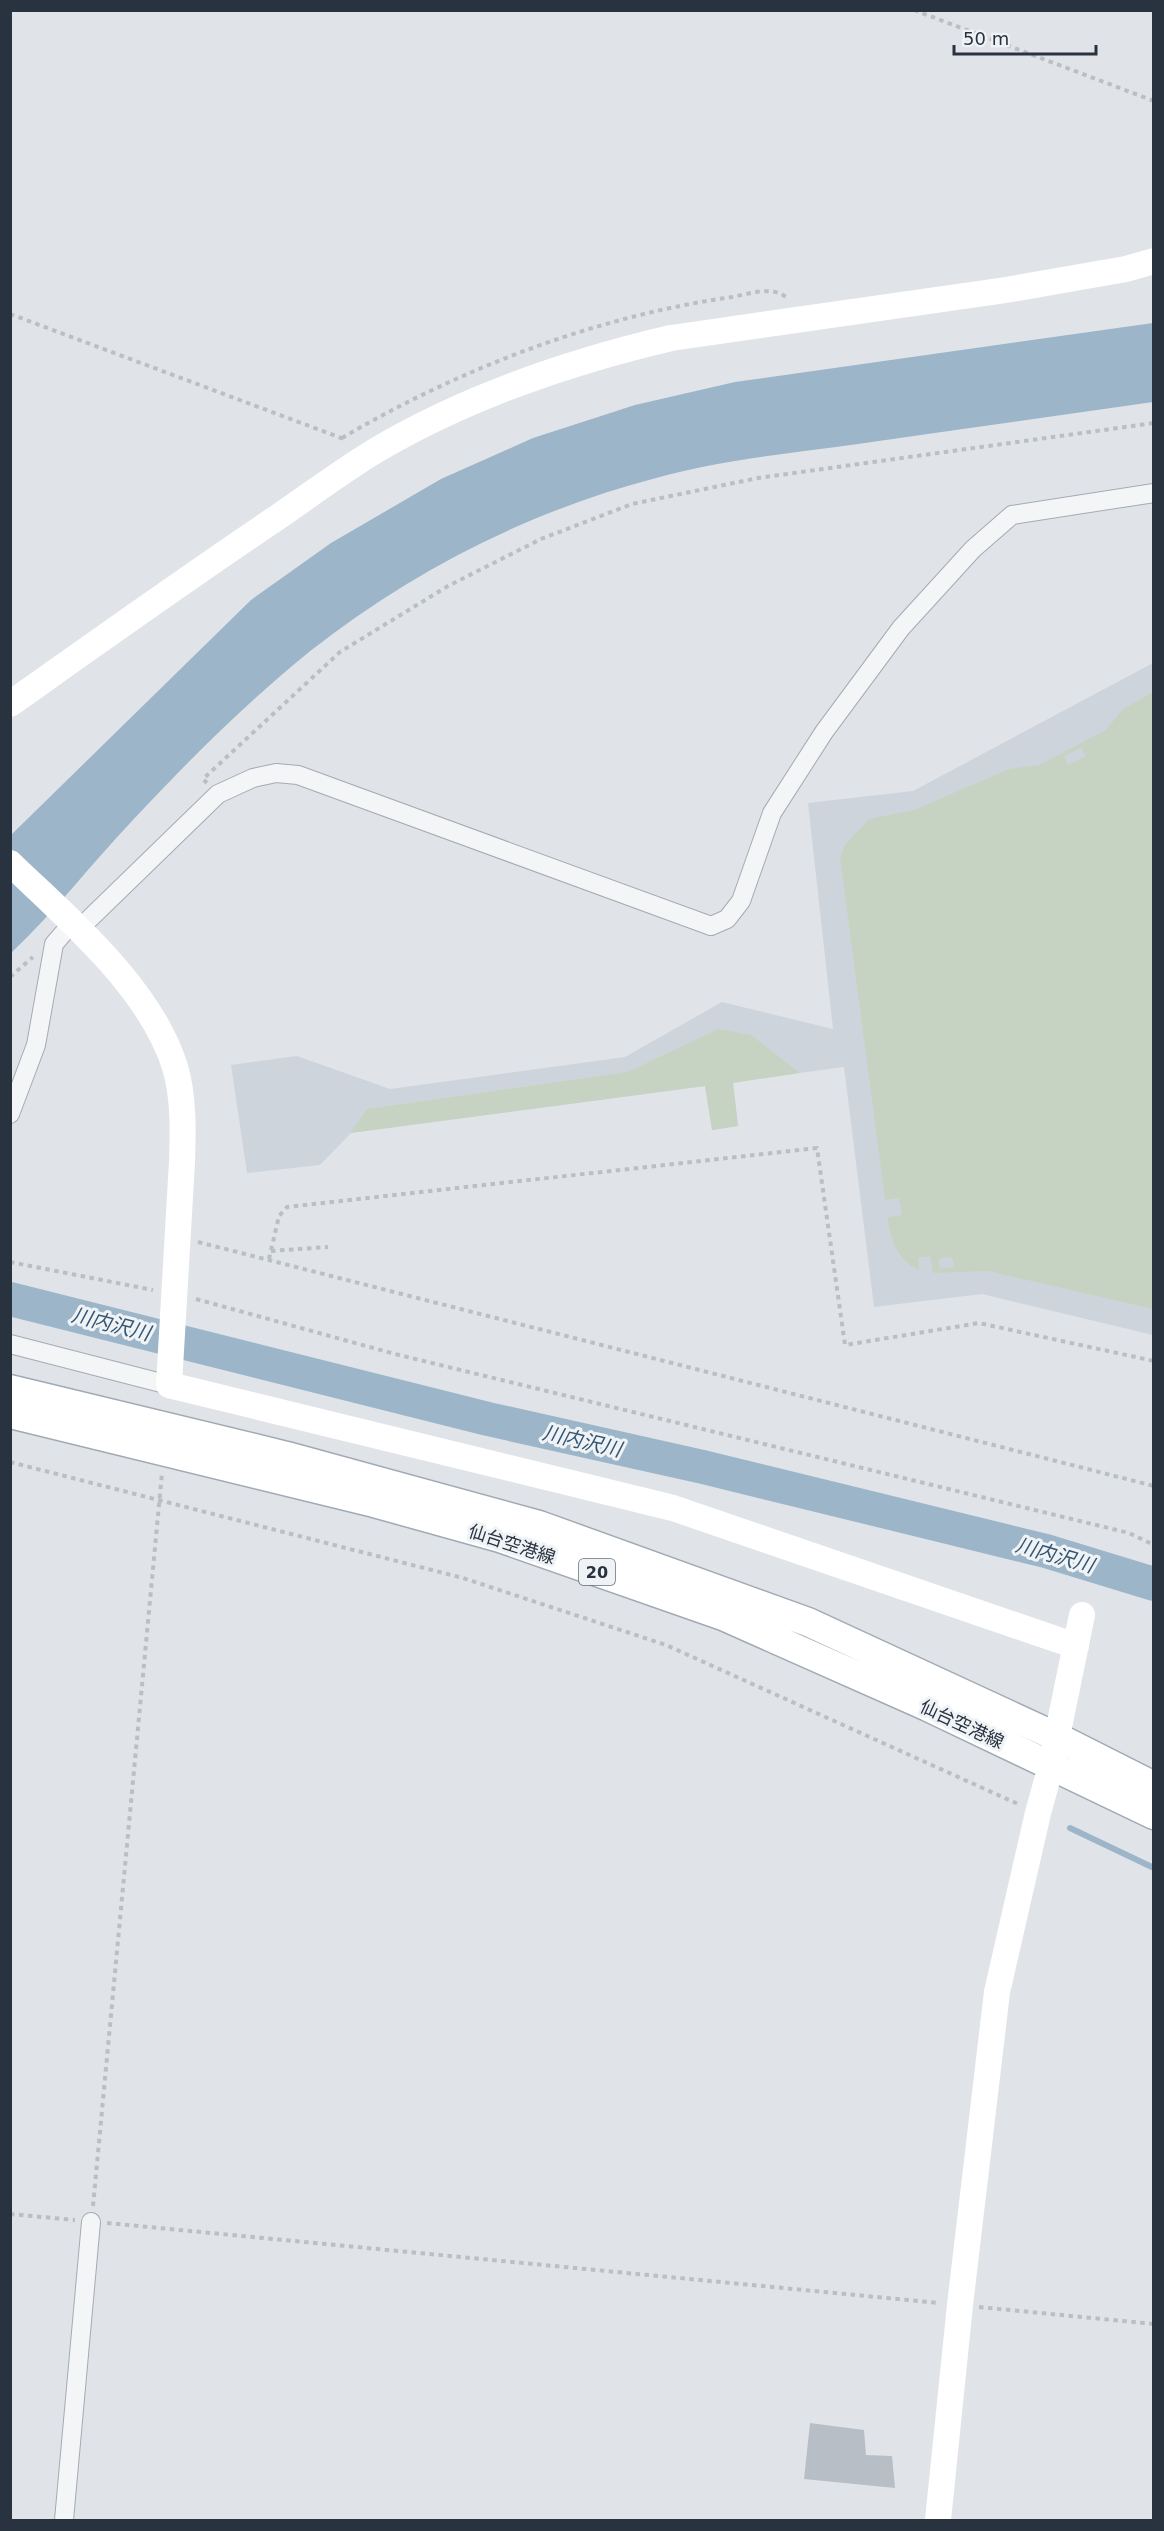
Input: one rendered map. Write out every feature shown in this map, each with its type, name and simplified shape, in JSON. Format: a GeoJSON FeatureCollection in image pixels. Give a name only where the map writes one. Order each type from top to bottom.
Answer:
{"type":"FeatureCollection","features":[{"type":"Feature","properties":{"kind":"main road","name":"仙台空港線"},"geometry":{"type":"LineString","coordinates":[[10,1389],[287,1456],[539,1525],[808,1622],[1058,1737],[1154,1786]]}},
{"type":"Feature","properties":{"kind":"main road","name":"仙台空港線"},"geometry":{"type":"LineString","coordinates":[[10,1414],[363,1500],[500,1538],[723,1616],[928,1707],[1154,1815]]}},
{"type":"Feature","properties":{"kind":"street"},"geometry":{"type":"LineString","coordinates":[[10,704],[194,573],[376,451],[467,405],[548,373],[617,351],[694,334],[1006,290],[1125,269],[1154,261]]}},
{"type":"Feature","properties":{"kind":"street"},"geometry":{"type":"LineString","coordinates":[[10,1114],[36,1045],[54,944],[73,924],[218,794],[253,778],[276,773],[298,776],[711,926],[727,919],[741,901],[772,813],[824,732],[901,628],[973,549],[1012,515],[1154,493]]}},
{"type":"Feature","properties":{"kind":"street"},"geometry":{"type":"LineString","coordinates":[[10,863],[73,924],[138,996],[159,1029],[175,1068],[183,1126],[169,1378]]}},
{"type":"Feature","properties":{"kind":"street"},"geometry":{"type":"LineString","coordinates":[[10,1344],[169,1378],[674,1508],[1076,1646]]}},
{"type":"Feature","properties":{"kind":"street"},"geometry":{"type":"LineString","coordinates":[[938,2520],[960,2305],[997,1992],[1058,1737],[1082,1615]]}},
{"type":"Feature","properties":{"kind":"street"},"geometry":{"type":"LineString","coordinates":[[64,2520],[91,2222]]}},
{"type":"Feature","properties":{"kind":"path"},"geometry":{"type":"LineString","coordinates":[[914,10],[1154,101]]}},
{"type":"Feature","properties":{"kind":"path"},"geometry":{"type":"LineString","coordinates":[[10,314],[376,451]]}},
{"type":"Feature","properties":{"kind":"path"},"geometry":{"type":"LineString","coordinates":[[218,794],[203,779],[340,652],[448,586],[541,539],[632,504],[707,487],[1154,423]]}},
{"type":"Feature","properties":{"kind":"path"},"geometry":{"type":"LineString","coordinates":[[269,1259],[279,1216],[287,1207],[817,1148],[845,1345],[979,1323],[1154,1360]]}},
{"type":"Feature","properties":{"kind":"path"},"geometry":{"type":"LineString","coordinates":[[178,1237],[1154,1486]]}},
{"type":"Feature","properties":{"kind":"path"},"geometry":{"type":"LineString","coordinates":[[271,1251],[328,1247]]}},
{"type":"Feature","properties":{"kind":"path"},"geometry":{"type":"LineString","coordinates":[[10,1262],[175,1298],[395,1354],[1130,1533],[1154,1545]]}},
{"type":"Feature","properties":{"kind":"path"},"geometry":{"type":"LineString","coordinates":[[10,1461],[160,1502],[463,1578],[666,1645],[1038,1813]]}},
{"type":"Feature","properties":{"kind":"path"},"geometry":{"type":"LineString","coordinates":[[91,2222],[160,1502]]}},
{"type":"Feature","properties":{"kind":"path"},"geometry":{"type":"LineString","coordinates":[[10,2214],[1154,2324]]}},
{"type":"Feature","properties":{"kind":"shaded area"},"geometry":{"type":"Polygon","coordinates":[[[1153,663],[1153,1335],[982,1294],[874,1307],[844,1067],[733,1082],[738,1126],[712,1130],[705,1086],[351,1133],[320,1165],[247,1173],[231,1065],[297,1056],[390,1089],[625,1057],[722,1002],[833,1029],[808,803],[913,791],[1153,663]]]}},
{"type":"Feature","properties":{"kind":"green space"},"geometry":{"type":"Polygon","coordinates":[[[1153,692],[1153,1309],[988,1271],[933,1273],[930,1256],[918,1258],[919,1270],[901,1256],[891,1236],[888,1221],[888,1217],[902,1215],[899,1198],[885,1200],[840,857],[845,845],[869,819],[914,810],[1009,769],[1039,765],[1106,730],[1122,710],[1153,692]],[[1081,748],[1064,756],[1068,765],[1086,756],[1081,748]],[[952,1257],[938,1259],[940,1269],[954,1267],[952,1257]]]}},
{"type":"Feature","properties":{"kind":"green space"},"geometry":{"type":"Polygon","coordinates":[[[718,1029],[751,1035],[800,1073],[733,1083],[738,1126],[712,1130],[705,1086],[350,1133],[367,1109],[628,1072],[718,1029]]]}},
{"type":"Feature","properties":{"kind":"water"},"geometry":{"type":"Polygon","coordinates":[[[1153,323],[1153,402],[706,466],[656,478],[563,508],[518,526],[430,570],[389,595],[309,652],[240,712],[153,799],[11,953],[11,835],[251,600],[331,543],[441,479],[533,438],[635,405],[735,382],[1153,323]]]}},
{"type":"Feature","properties":{"kind":"building"},"geometry":{"type":"Polygon","coordinates":[[[810,2423],[864,2430],[866,2455],[892,2456],[895,2488],[804,2479],[810,2423]]]}},
{"type":"Feature","properties":{"kind":"waterway","name":"川内沢川"},"geometry":{"type":"LineString","coordinates":[[10,1299],[488,1419],[703,1467],[1046,1551],[1154,1584]]}},
{"type":"Feature","properties":{"kind":"waterway"},"geometry":{"type":"LineString","coordinates":[[1070,1828],[1154,1868]]}}]}
